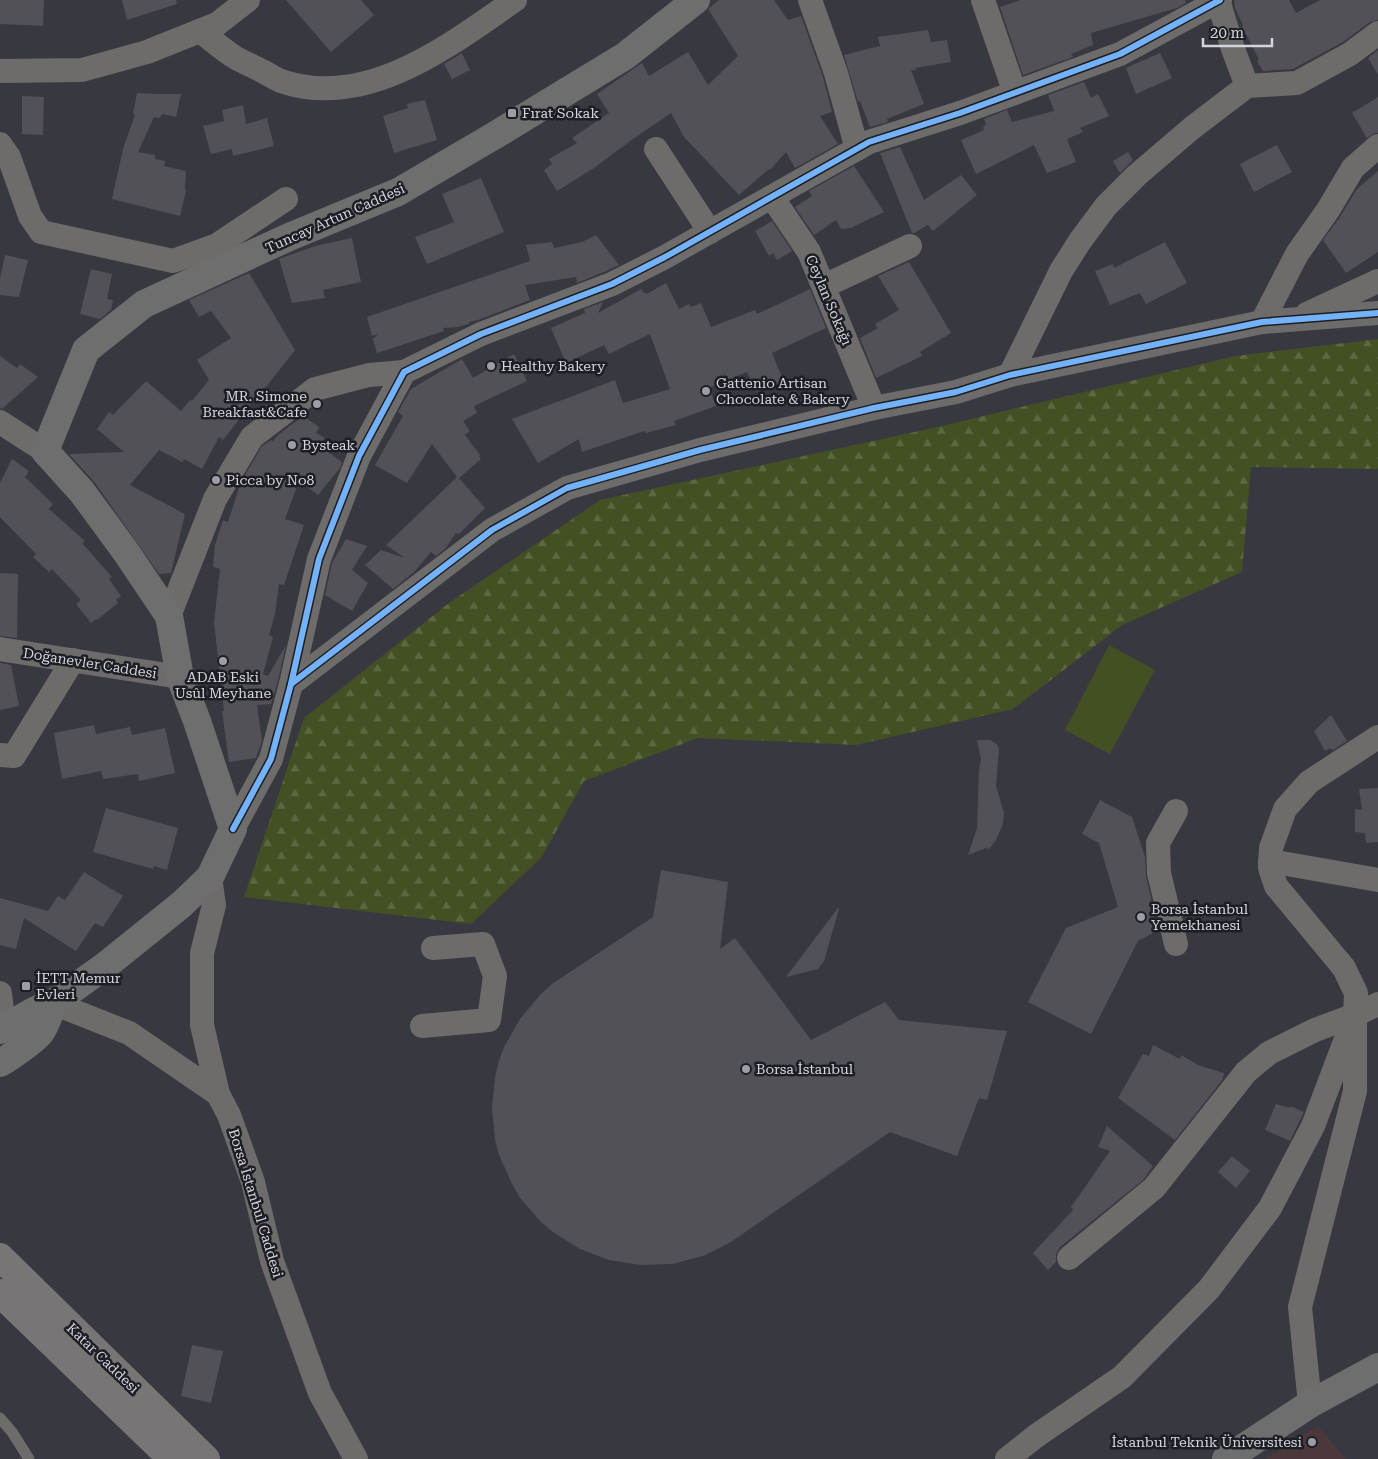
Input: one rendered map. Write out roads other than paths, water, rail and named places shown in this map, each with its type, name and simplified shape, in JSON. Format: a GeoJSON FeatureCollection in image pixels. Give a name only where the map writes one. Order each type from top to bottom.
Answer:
{"type":"FeatureCollection","features":[{"type":"Feature","properties":{"kind":"main road","name":"Katar Caddesi"},"geometry":{"type":"LineString","coordinates":[[0,1257],[206,1459]]}},
{"type":"Feature","properties":{"kind":"main road","name":"Katar Caddesi"},"geometry":{"type":"LineString","coordinates":[[0,1294],[166,1457]]}},
{"type":"Feature","properties":{"kind":"street"},"geometry":{"type":"LineString","coordinates":[[0,71],[82,70],[147,52],[218,24],[248,0]]}},
{"type":"Feature","properties":{"kind":"street"},"geometry":{"type":"LineString","coordinates":[[200,31],[236,58],[283,82],[326,88],[348,87],[370,83],[405,70],[465,34],[515,0]]}},
{"type":"Feature","properties":{"kind":"street","name":"Tuncay Artun Caddesi"},"geometry":{"type":"LineString","coordinates":[[45,452],[86,350],[190,269],[289,237],[398,192],[625,56],[696,0]]}},
{"type":"Feature","properties":{"kind":"street"},"geometry":{"type":"LineString","coordinates":[[810,0],[836,73],[857,149]]}},
{"type":"Feature","properties":{"kind":"street"},"geometry":{"type":"LineString","coordinates":[[983,0],[1015,92]]}},
{"type":"Feature","properties":{"kind":"street"},"geometry":{"type":"LineString","coordinates":[[169,616],[215,499],[252,437],[315,389],[369,374],[404,372],[481,334],[612,284],[710,232],[869,142],[960,113],[1120,54],[1219,0],[1233,49],[1247,86]]}},
{"type":"Feature","properties":{"kind":"street"},"geometry":{"type":"LineString","coordinates":[[1010,375],[1061,270],[1106,206],[1138,175],[1192,128],[1247,86],[1297,83],[1350,54],[1378,33]]}},
{"type":"Feature","properties":{"kind":"street"},"geometry":{"type":"LineString","coordinates":[[0,144],[8,157],[30,216],[41,232],[173,261],[190,269],[217,245],[286,199]]}},
{"type":"Feature","properties":{"kind":"street"},"geometry":{"type":"LineString","coordinates":[[1262,322],[1297,254],[1328,210],[1353,168],[1378,146]]}},
{"type":"Feature","properties":{"kind":"street"},"geometry":{"type":"LineString","coordinates":[[656,149],[710,232]]}},
{"type":"Feature","properties":{"kind":"street","name":"Ceylan Sokağı"},"geometry":{"type":"LineString","coordinates":[[772,197],[809,252],[874,408]]}},
{"type":"Feature","properties":{"kind":"street"},"geometry":{"type":"LineString","coordinates":[[824,286],[910,246]]}},
{"type":"Feature","properties":{"kind":"street"},"geometry":{"type":"LineString","coordinates":[[1294,320],[1378,280]]}},
{"type":"Feature","properties":{"kind":"street"},"geometry":{"type":"LineString","coordinates":[[291,684],[492,530],[567,488],[700,450],[874,408],[956,392],[1010,375],[1262,322],[1378,313]]}},
{"type":"Feature","properties":{"kind":"street"},"geometry":{"type":"LineString","coordinates":[[0,1030],[53,1003],[105,966],[182,904],[210,877],[233,829],[271,759],[291,684],[319,559],[359,456],[404,372]]}},
{"type":"Feature","properties":{"kind":"street"},"geometry":{"type":"LineString","coordinates":[[0,422],[45,452],[82,492],[126,552],[169,616],[180,677],[197,721],[233,829]]}},
{"type":"Feature","properties":{"kind":"street","name":"Doğanevler Caddesi"},"geometry":{"type":"LineString","coordinates":[[0,649],[180,677]]}},
{"type":"Feature","properties":{"kind":"street"},"geometry":{"type":"LineString","coordinates":[[0,755],[14,756],[73,660]]}},
{"type":"Feature","properties":{"kind":"street"},"geometry":{"type":"LineString","coordinates":[[1310,1404],[1300,1307],[1354,1090],[1356,993],[1344,968],[1276,886],[1270,868],[1271,848],[1285,810],[1309,782],[1378,737]]}},
{"type":"Feature","properties":{"kind":"street"},"geometry":{"type":"LineString","coordinates":[[1176,811],[1158,843],[1159,873],[1176,944]]}},
{"type":"Feature","properties":{"kind":"street"},"geometry":{"type":"LineString","coordinates":[[1270,861],[1378,880]]}},
{"type":"Feature","properties":{"kind":"street"},"geometry":{"type":"LineString","coordinates":[[210,877],[214,905],[202,953],[202,1025],[218,1094]]}},
{"type":"Feature","properties":{"kind":"street"},"geometry":{"type":"LineString","coordinates":[[422,1026],[489,1020],[493,994],[495,976],[483,944],[433,948]]}},
{"type":"Feature","properties":{"kind":"street"},"geometry":{"type":"LineString","coordinates":[[0,994],[2,1011],[0,1016]]}},
{"type":"Feature","properties":{"kind":"street"},"geometry":{"type":"LineString","coordinates":[[2,1063],[40,1033],[47,1021],[53,1003]]}},
{"type":"Feature","properties":{"kind":"street","name":"Borsa İstanbul Caddesi"},"geometry":{"type":"LineString","coordinates":[[53,1003],[129,1033],[218,1094],[229,1115],[253,1182],[272,1261],[320,1393],[356,1459]]}},
{"type":"Feature","properties":{"kind":"street"},"geometry":{"type":"LineString","coordinates":[[1069,1258],[1154,1188],[1246,1072],[1269,1053],[1315,1030],[1378,1004]]}},
{"type":"Feature","properties":{"kind":"street"},"geometry":{"type":"LineString","coordinates":[[1007,1459],[1036,1436],[1122,1377],[1209,1289],[1270,1208],[1313,1126],[1355,1015]]}},
{"type":"Feature","properties":{"kind":"street"},"geometry":{"type":"LineString","coordinates":[[1226,1459],[1310,1404],[1378,1367]]}},
{"type":"Feature","properties":{"kind":"lane"},"geometry":{"type":"LineString","coordinates":[[0,1418],[12,1432],[29,1459]]}},
{"type":"Feature","properties":{"kind":"place","name":"Fırat Sokak"},"geometry":{"type":"Point","coordinates":[512,113]}},
{"type":"Feature","properties":{"kind":"place","name":"Healthy Bakery"},"geometry":{"type":"Point","coordinates":[491,366]}},
{"type":"Feature","properties":{"kind":"place","name":"Gattenio Artisan Chocolate & Bakery"},"geometry":{"type":"Point","coordinates":[706,391]}},
{"type":"Feature","properties":{"kind":"place","name":"MR. Simone Breakfast&Cafe"},"geometry":{"type":"Point","coordinates":[317,404]}},
{"type":"Feature","properties":{"kind":"place","name":"Bysteak"},"geometry":{"type":"Point","coordinates":[292,445]}},
{"type":"Feature","properties":{"kind":"place","name":"Picca by No8"},"geometry":{"type":"Point","coordinates":[216,480]}},
{"type":"Feature","properties":{"kind":"place","name":"ADAB Eski Usûl Meyhane"},"geometry":{"type":"Point","coordinates":[223,661]}},
{"type":"Feature","properties":{"kind":"place","name":"Borsa İstanbul Yemekhanesi"},"geometry":{"type":"Point","coordinates":[1141,917]}},
{"type":"Feature","properties":{"kind":"place","name":"İETT Memur Evleri"},"geometry":{"type":"Point","coordinates":[26,986]}},
{"type":"Feature","properties":{"kind":"place","name":"Borsa İstanbul"},"geometry":{"type":"Point","coordinates":[746,1069]}},
{"type":"Feature","properties":{"kind":"place","name":"İstanbul Teknik Üniversitesi"},"geometry":{"type":"Point","coordinates":[1312,1442]}}]}
